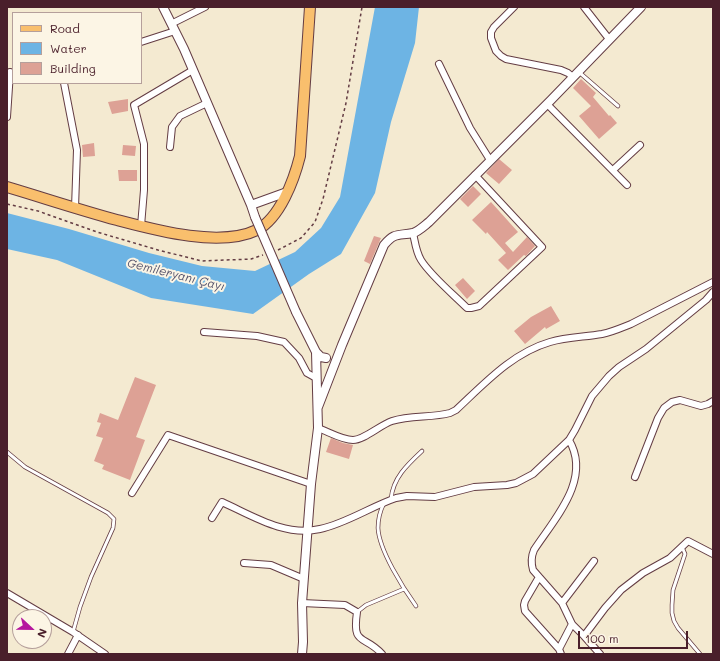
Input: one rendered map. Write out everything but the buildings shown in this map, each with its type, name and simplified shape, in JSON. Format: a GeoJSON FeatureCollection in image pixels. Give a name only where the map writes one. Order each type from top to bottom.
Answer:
{"type":"FeatureCollection","features":[{"type":"Feature","properties":{"kind":"main road"},"geometry":{"type":"LineString","coordinates":[[7,187],[74,208],[141,226],[195,236],[218,238],[235,236],[257,230],[268,222],[277,212],[296,172],[300,156],[310,7]]}},
{"type":"Feature","properties":{"kind":"street"},"geometry":{"type":"LineString","coordinates":[[163,7],[193,70],[252,205],[255,217],[296,312],[316,352],[321,357],[326,358]]}},
{"type":"Feature","properties":{"kind":"street"},"geometry":{"type":"LineString","coordinates":[[142,42],[173,28],[205,7]]}},
{"type":"Feature","properties":{"kind":"street"},"geometry":{"type":"LineString","coordinates":[[514,7],[494,27],[492,32],[492,38],[498,54],[506,58],[575,74]]}},
{"type":"Feature","properties":{"kind":"street"},"geometry":{"type":"LineString","coordinates":[[584,7],[609,39]]}},
{"type":"Feature","properties":{"kind":"street"},"geometry":{"type":"LineString","coordinates":[[318,407],[384,245],[390,238],[398,234],[413,233],[421,229],[429,222],[641,7]]}},
{"type":"Feature","properties":{"kind":"street"},"geometry":{"type":"LineString","coordinates":[[439,64],[470,128],[490,160]]}},
{"type":"Feature","properties":{"kind":"street"},"geometry":{"type":"LineString","coordinates":[[141,226],[144,190],[144,144],[134,105],[193,70]]}},
{"type":"Feature","properties":{"kind":"street"},"geometry":{"type":"LineString","coordinates":[[7,118],[10,72]]}},
{"type":"Feature","properties":{"kind":"street"},"geometry":{"type":"LineString","coordinates":[[64,84],[77,150],[74,208]]}},
{"type":"Feature","properties":{"kind":"street"},"geometry":{"type":"LineString","coordinates":[[170,147],[172,127],[180,116],[207,103]]}},
{"type":"Feature","properties":{"kind":"street"},"geometry":{"type":"LineString","coordinates":[[547,104],[628,185]]}},
{"type":"Feature","properties":{"kind":"street"},"geometry":{"type":"LineString","coordinates":[[613,170],[640,145]]}},
{"type":"Feature","properties":{"kind":"street"},"geometry":{"type":"LineString","coordinates":[[413,233],[420,260],[467,308],[475,308],[479,306],[490,296],[542,247],[475,175]]}},
{"type":"Feature","properties":{"kind":"street"},"geometry":{"type":"LineString","coordinates":[[252,205],[287,192]]}},
{"type":"Feature","properties":{"kind":"street"},"geometry":{"type":"LineString","coordinates":[[318,428],[347,440],[354,440],[365,436],[384,424],[398,419],[450,413],[456,410],[495,374],[523,354],[536,347],[562,339],[601,334],[618,330],[713,282]]}},
{"type":"Feature","properties":{"kind":"street"},"geometry":{"type":"LineString","coordinates":[[212,518],[222,502],[265,522],[289,530],[308,531],[321,529],[338,523],[391,499],[407,496],[435,497],[474,487],[499,486],[516,483],[533,474],[569,440],[592,396],[609,376],[619,367],[646,349],[706,300],[713,292]]}},
{"type":"Feature","properties":{"kind":"street"},"geometry":{"type":"LineString","coordinates":[[204,332],[257,336],[284,342],[299,358],[307,373],[316,378]]}},
{"type":"Feature","properties":{"kind":"street"},"geometry":{"type":"LineString","coordinates":[[316,368],[322,360],[331,357],[336,353],[342,345]]}},
{"type":"Feature","properties":{"kind":"street"},"geometry":{"type":"LineString","coordinates":[[302,654],[302,603],[311,484],[318,428],[316,352]]}},
{"type":"Feature","properties":{"kind":"street"},"geometry":{"type":"LineString","coordinates":[[634,477],[658,418],[664,408],[672,402],[680,400],[701,406],[713,401]]}},
{"type":"Feature","properties":{"kind":"street"},"geometry":{"type":"LineString","coordinates":[[132,493],[168,435],[311,484]]}},
{"type":"Feature","properties":{"kind":"street"},"geometry":{"type":"LineString","coordinates":[[569,440],[576,454],[576,476],[566,502],[534,550],[532,555],[532,566],[533,570],[562,603],[572,624],[600,654]]}},
{"type":"Feature","properties":{"kind":"street"},"geometry":{"type":"LineString","coordinates":[[584,636],[609,603],[625,587],[643,573],[670,558],[688,540],[713,554]]}},
{"type":"Feature","properties":{"kind":"street"},"geometry":{"type":"LineString","coordinates":[[562,603],[594,561]]}},
{"type":"Feature","properties":{"kind":"street"},"geometry":{"type":"LineString","coordinates":[[244,563],[271,565],[304,579]]}},
{"type":"Feature","properties":{"kind":"street"},"geometry":{"type":"LineString","coordinates":[[539,577],[525,601],[524,612],[560,652],[572,624]]}},
{"type":"Feature","properties":{"kind":"street"},"geometry":{"type":"LineString","coordinates":[[7,593],[76,633],[105,654]]}},
{"type":"Feature","properties":{"kind":"street"},"geometry":{"type":"LineString","coordinates":[[302,603],[346,605],[357,612],[355,626],[358,636],[382,654]]}},
{"type":"Feature","properties":{"kind":"street"},"geometry":{"type":"LineString","coordinates":[[68,654],[76,633]]}},
{"type":"Feature","properties":{"kind":"lane"},"geometry":{"type":"LineString","coordinates":[[575,74],[618,106]]}},
{"type":"Feature","properties":{"kind":"lane"},"geometry":{"type":"LineString","coordinates":[[391,499],[393,489],[400,474],[422,451]]}},
{"type":"Feature","properties":{"kind":"lane"},"geometry":{"type":"LineString","coordinates":[[7,452],[25,467],[110,514],[114,519],[114,525],[86,592],[76,633]]}},
{"type":"Feature","properties":{"kind":"lane"},"geometry":{"type":"LineString","coordinates":[[385,502],[379,520],[379,532],[390,563],[404,589],[416,606]]}},
{"type":"Feature","properties":{"kind":"lane"},"geometry":{"type":"LineString","coordinates":[[682,547],[685,554],[673,590],[672,613],[678,628],[700,654]]}},
{"type":"Feature","properties":{"kind":"lane"},"geometry":{"type":"LineString","coordinates":[[357,612],[366,605],[404,589]]}},
{"type":"Feature","properties":{"kind":"water","name":"Gemileryanı Çayı"},"geometry":{"type":"Polygon","coordinates":[[[375,7],[419,7],[415,43],[391,122],[375,193],[341,254],[309,274],[253,314],[151,298],[57,260],[7,249],[7,213],[69,229],[149,253],[202,266],[255,271],[295,252],[321,228],[340,197],[375,7]]]}}]}
